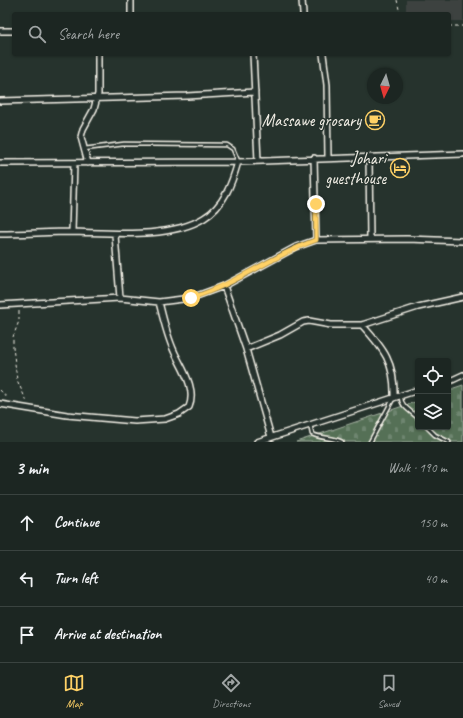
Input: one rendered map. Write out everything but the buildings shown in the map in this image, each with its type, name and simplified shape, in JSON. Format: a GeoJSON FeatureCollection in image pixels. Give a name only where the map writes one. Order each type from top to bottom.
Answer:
{"type":"FeatureCollection","features":[{"type":"Feature","properties":{"kind":"street"},"geometry":{"type":"LineString","coordinates":[[131,0],[131,12]]}},
{"type":"Feature","properties":{"kind":"street"},"geometry":{"type":"LineString","coordinates":[[302,0],[303,12]]}},
{"type":"Feature","properties":{"kind":"street"},"geometry":{"type":"LineString","coordinates":[[0,31],[12,31]]}},
{"type":"Feature","properties":{"kind":"street"},"geometry":{"type":"LineString","coordinates":[[88,163],[81,137],[97,99],[98,56]]}},
{"type":"Feature","properties":{"kind":"street"},"geometry":{"type":"LineString","coordinates":[[253,56],[258,161]]}},
{"type":"Feature","properties":{"kind":"street"},"geometry":{"type":"LineString","coordinates":[[324,56],[327,85],[328,158]]}},
{"type":"Feature","properties":{"kind":"street"},"geometry":{"type":"LineString","coordinates":[[0,100],[97,99],[255,92]]}},
{"type":"Feature","properties":{"kind":"street"},"geometry":{"type":"LineString","coordinates":[[0,163],[238,162],[314,158],[463,154]]}},
{"type":"Feature","properties":{"kind":"street"},"geometry":{"type":"LineString","coordinates":[[369,157],[370,239]]}},
{"type":"Feature","properties":{"kind":"street"},"geometry":{"type":"LineString","coordinates":[[314,158],[316,240]]}},
{"type":"Feature","properties":{"kind":"street"},"geometry":{"type":"LineString","coordinates":[[0,234],[72,232],[115,235],[172,230],[204,218],[224,198],[231,184],[238,162]]}},
{"type":"Feature","properties":{"kind":"street"},"geometry":{"type":"LineString","coordinates":[[72,232],[74,163]]}},
{"type":"Feature","properties":{"kind":"street"},"geometry":{"type":"LineString","coordinates":[[115,235],[120,298]]}},
{"type":"Feature","properties":{"kind":"street"},"geometry":{"type":"LineString","coordinates":[[0,305],[120,298],[159,302],[191,298],[224,286],[296,247],[316,240],[370,239],[463,241]]}},
{"type":"Feature","properties":{"kind":"street"},"geometry":{"type":"LineString","coordinates":[[224,286],[246,349],[271,440]]}},
{"type":"Feature","properties":{"kind":"street"},"geometry":{"type":"LineString","coordinates":[[246,349],[280,335],[303,322],[309,321],[331,326],[362,325],[418,307],[463,297]]}},
{"type":"Feature","properties":{"kind":"street"},"geometry":{"type":"LineString","coordinates":[[0,404],[67,415],[143,421],[165,419],[179,414],[189,407],[192,401],[183,367],[174,351],[159,302]]}},
{"type":"Feature","properties":{"kind":"street"},"geometry":{"type":"LineString","coordinates":[[362,325],[378,342],[389,363],[393,376],[394,397]]}},
{"type":"Feature","properties":{"kind":"street"},"geometry":{"type":"LineString","coordinates":[[451,381],[463,375]]}},
{"type":"Feature","properties":{"kind":"street"},"geometry":{"type":"LineString","coordinates":[[257,442],[271,440],[310,424],[415,391]]}},
{"type":"Feature","properties":{"kind":"lane"},"geometry":{"type":"LineString","coordinates":[[84,149],[124,144],[227,146],[233,149],[238,162]]}},
{"type":"Feature","properties":{"kind":"lane"},"geometry":{"type":"LineString","coordinates":[[401,395],[401,400],[405,407],[415,415]]}},
{"type":"Feature","properties":{"kind":"lane"},"geometry":{"type":"LineString","coordinates":[[370,442],[394,397]]}},
{"type":"Feature","properties":{"kind":"lane"},"geometry":{"type":"LineString","coordinates":[[310,424],[312,434],[342,442]]}},
{"type":"Feature","properties":{"kind":"lane"},"geometry":{"type":"LineString","coordinates":[[430,430],[449,442]]}},
{"type":"Feature","properties":{"kind":"path"},"geometry":{"type":"LineString","coordinates":[[397,0],[400,12]]}},
{"type":"Feature","properties":{"kind":"path"},"geometry":{"type":"LineString","coordinates":[[451,26],[463,26]]}},
{"type":"Feature","properties":{"kind":"path"},"geometry":{"type":"LineString","coordinates":[[20,304],[19,321],[13,341],[16,376],[32,410]]}},
{"type":"Feature","properties":{"kind":"shaded area"},"geometry":{"type":"Polygon","coordinates":[[[406,0],[463,0],[463,21],[451,21],[451,12],[406,12],[406,0]]]}},
{"type":"Feature","properties":{"kind":"green space"},"geometry":{"type":"Polygon","coordinates":[[[463,385],[463,442],[296,442],[415,402],[415,430],[451,430],[451,389],[463,385]]]}},
{"type":"Feature","properties":{"kind":"place","name":"Massawe grosary"},"geometry":{"type":"Point","coordinates":[375,120]}},
{"type":"Feature","properties":{"kind":"place","name":"Johari guesthouse"},"geometry":{"type":"Point","coordinates":[400,168]}},
{"type":"Feature","properties":{"kind":"route"},"geometry":{"type":"LineString","coordinates":[[191,298],[207,294],[296,247],[316,240],[316,204]]}}]}
